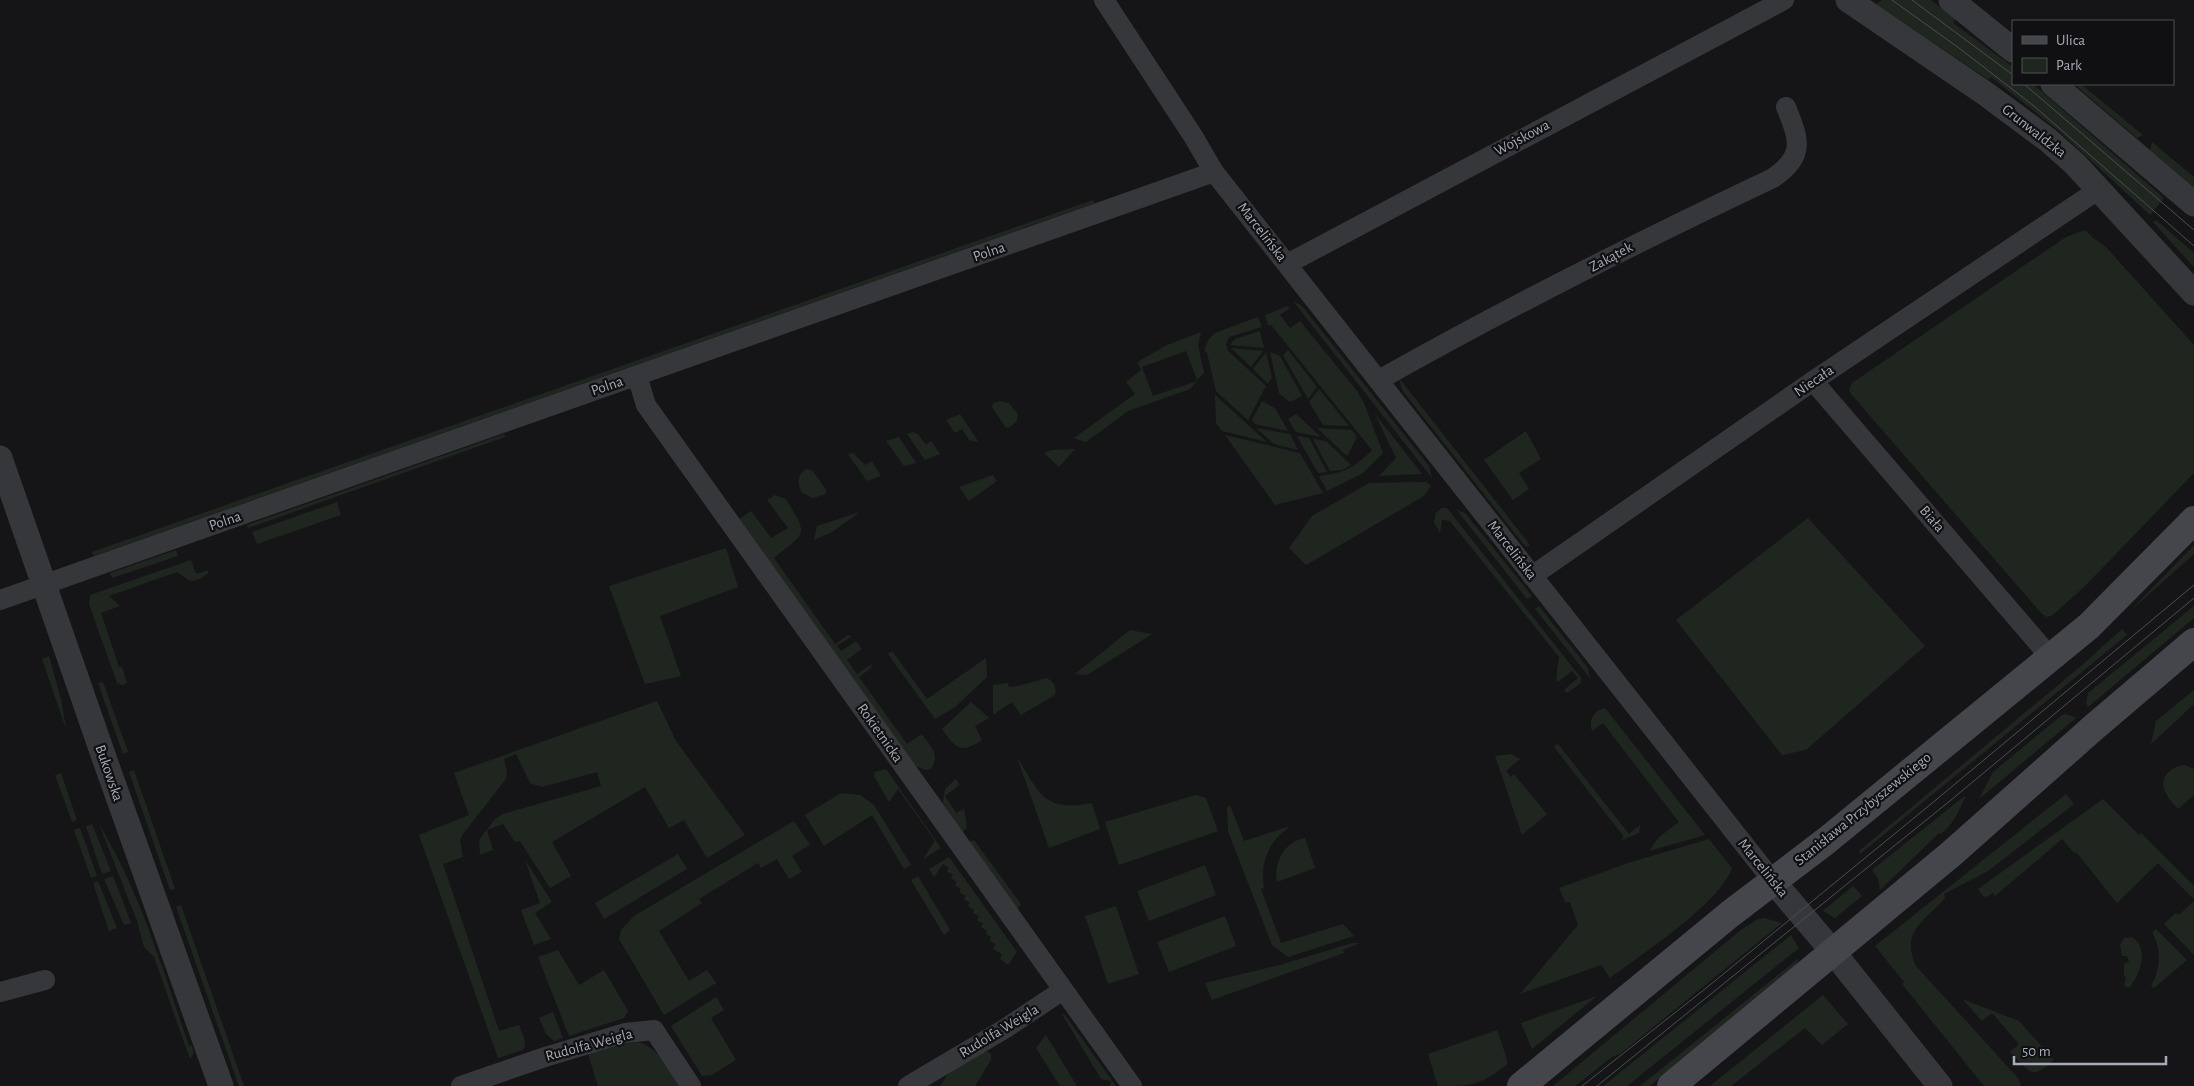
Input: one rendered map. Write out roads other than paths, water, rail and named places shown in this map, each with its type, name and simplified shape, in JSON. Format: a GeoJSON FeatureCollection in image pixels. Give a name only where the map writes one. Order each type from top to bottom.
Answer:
{"type":"FeatureCollection","features":[{"type":"Feature","properties":{"kind":"main road","name":"Stanisława Przybyszewskiego"},"geometry":{"type":"LineString","coordinates":[[1521,1086],[1730,914],[1826,841],[2051,658],[2089,626],[2194,520]]}},
{"type":"Feature","properties":{"kind":"main road"},"geometry":{"type":"LineString","coordinates":[[1671,1086],[1834,953],[2000,813],[2093,728],[2194,642]]}},
{"type":"Feature","properties":{"kind":"street","name":"Marcelińska"},"geometry":{"type":"LineString","coordinates":[[1104,0],[1214,172],[1773,881],[1834,953],[1940,1086]]}},
{"type":"Feature","properties":{"kind":"street","name":"Wojskowa"},"geometry":{"type":"LineString","coordinates":[[1287,264],[1761,7],[1784,0]]}},
{"type":"Feature","properties":{"kind":"street","name":"Grunwaldzka"},"geometry":{"type":"LineString","coordinates":[[1848,0],[1986,94],[2048,140],[2075,164],[2194,293]]}},
{"type":"Feature","properties":{"kind":"street"},"geometry":{"type":"LineString","coordinates":[[1952,0],[2012,49]]}},
{"type":"Feature","properties":{"kind":"street"},"geometry":{"type":"LineString","coordinates":[[2054,85],[2194,204]]}},
{"type":"Feature","properties":{"kind":"street","name":"Zakątek"},"geometry":{"type":"LineString","coordinates":[[1379,380],[1480,323],[1652,235],[1773,178],[1783,171],[1794,158],[1798,146],[1797,134],[1786,107]]}},
{"type":"Feature","properties":{"kind":"street","name":"Polna"},"geometry":{"type":"LineString","coordinates":[[0,600],[1214,172]]}},
{"type":"Feature","properties":{"kind":"street","name":"Niecała"},"geometry":{"type":"LineString","coordinates":[[1532,576],[1813,381],[2098,190]]}},
{"type":"Feature","properties":{"kind":"street","name":"Rokietnicka"},"geometry":{"type":"LineString","coordinates":[[637,376],[646,405],[1132,1086]]}},
{"type":"Feature","properties":{"kind":"street","name":"Biała"},"geometry":{"type":"LineString","coordinates":[[1813,381],[2051,658]]}},
{"type":"Feature","properties":{"kind":"street","name":"Bukowska"},"geometry":{"type":"LineString","coordinates":[[0,458],[221,1086]]}},
{"type":"Feature","properties":{"kind":"street"},"geometry":{"type":"LineString","coordinates":[[0,992],[45,980]]}},
{"type":"Feature","properties":{"kind":"street","name":"Rudolfa Weigla"},"geometry":{"type":"LineString","coordinates":[[908,1086],[1006,1028],[1063,990]]}},
{"type":"Feature","properties":{"kind":"street","name":"Rudolfa Weigla"},"geometry":{"type":"LineString","coordinates":[[461,1086],[545,1057],[625,1033],[654,1030],[691,1086]]}},
{"type":"Feature","properties":{"kind":"tram line"},"geometry":{"type":"LineString","coordinates":[[1892,0],[1959,48],[2034,106],[2194,246]]}},
{"type":"Feature","properties":{"kind":"tram line"},"geometry":{"type":"LineString","coordinates":[[1912,0],[2012,74]]}},
{"type":"Feature","properties":{"kind":"tram line"},"geometry":{"type":"LineString","coordinates":[[2025,85],[2194,230]]}},
{"type":"Feature","properties":{"kind":"tram line"},"geometry":{"type":"LineString","coordinates":[[1582,1086],[1705,989],[1931,804],[2194,585]]}},
{"type":"Feature","properties":{"kind":"tram line"},"geometry":{"type":"LineString","coordinates":[[1597,1086],[1951,800],[2194,598]]}}]}
